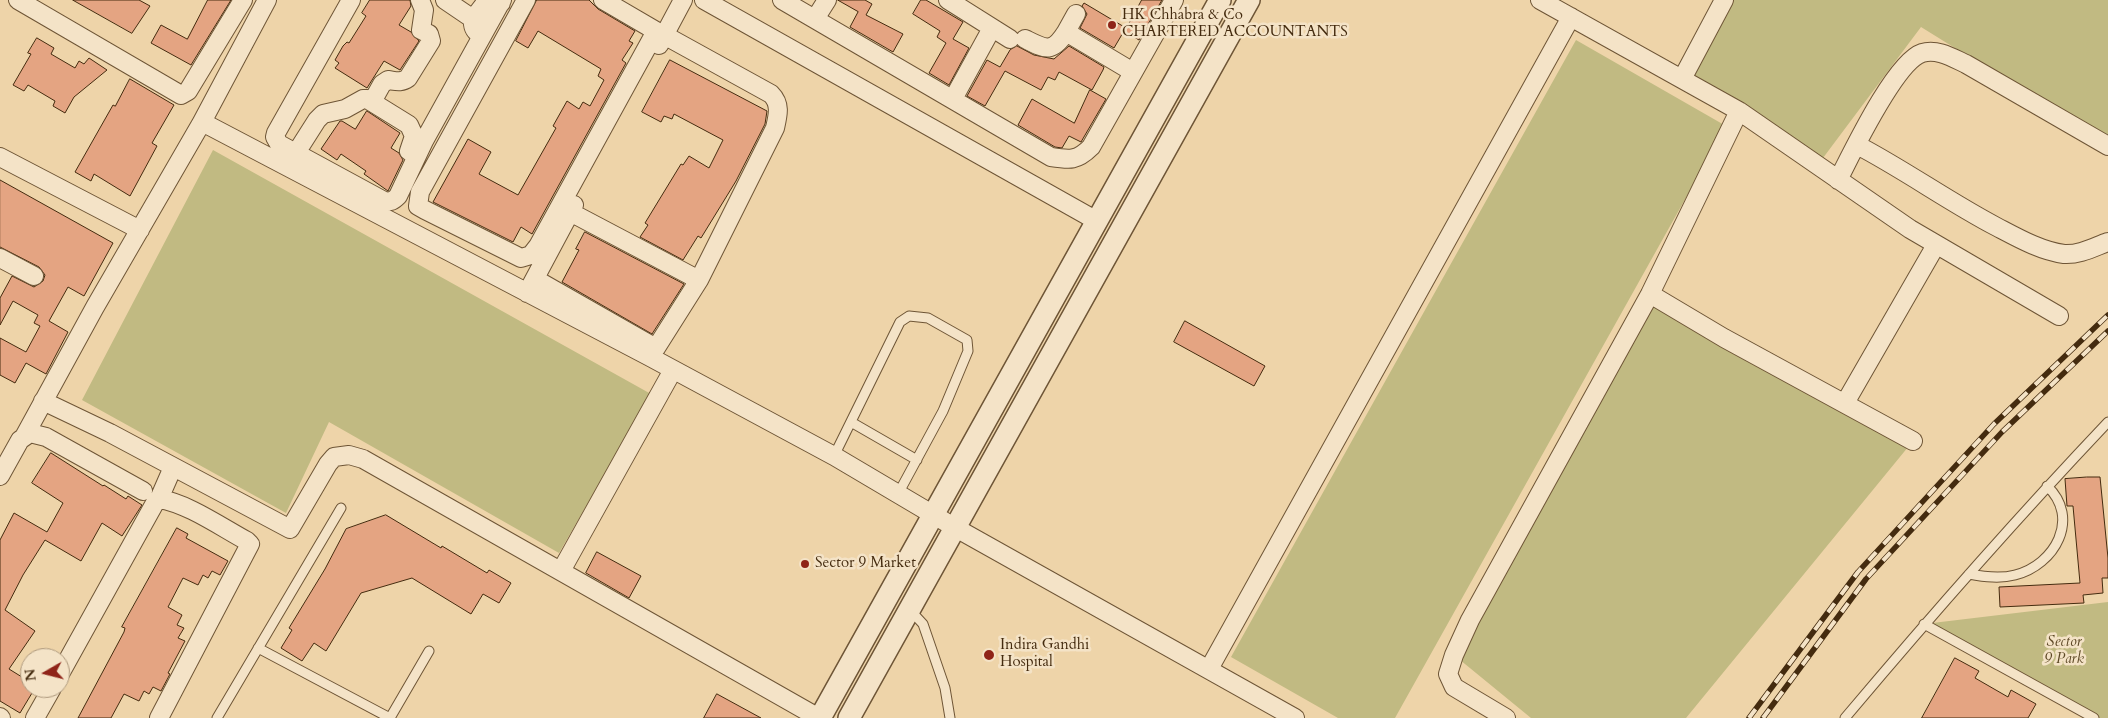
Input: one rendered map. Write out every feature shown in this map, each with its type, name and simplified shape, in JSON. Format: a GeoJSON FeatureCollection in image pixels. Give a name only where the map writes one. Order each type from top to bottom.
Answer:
{"type":"FeatureCollection","features":[{"type":"Feature","properties":{"kind":"street"},"geometry":{"type":"LineString","coordinates":[[18,0],[181,95],[188,91],[243,0]]}},
{"type":"Feature","properties":{"kind":"street"},"geometry":{"type":"LineString","coordinates":[[0,476],[202,122],[267,0]]}},
{"type":"Feature","properties":{"kind":"street"},"geometry":{"type":"LineString","coordinates":[[351,0],[275,137],[280,144],[384,201],[390,202],[394,201],[398,196],[416,156],[501,1]]}},
{"type":"Feature","properties":{"kind":"street"},"geometry":{"type":"LineString","coordinates":[[372,102],[382,84],[388,80],[398,82],[408,78],[431,41],[429,34],[421,30],[420,26],[424,10],[420,0]]}},
{"type":"Feature","properties":{"kind":"street"},"geometry":{"type":"LineString","coordinates":[[445,0],[473,19]]}},
{"type":"Feature","properties":{"kind":"street"},"geometry":{"type":"LineString","coordinates":[[403,227],[418,206],[420,192],[526,0]]}},
{"type":"Feature","properties":{"kind":"street"},"geometry":{"type":"LineString","coordinates":[[418,206],[514,255],[521,258],[532,255],[656,31],[603,0]]}},
{"type":"Feature","properties":{"kind":"street"},"geometry":{"type":"LineString","coordinates":[[531,286],[683,0]]}},
{"type":"Feature","properties":{"kind":"street"},"geometry":{"type":"LineString","coordinates":[[704,0],[1097,221]]}},
{"type":"Feature","properties":{"kind":"street"},"geometry":{"type":"LineString","coordinates":[[782,0],[1052,157],[1068,160],[1082,156],[1091,147],[1174,0]]}},
{"type":"Feature","properties":{"kind":"street"},"geometry":{"type":"LineString","coordinates":[[816,19],[827,0]]}},
{"type":"Feature","properties":{"kind":"street"},"geometry":{"type":"LineString","coordinates":[[948,0],[992,28],[1044,48],[1049,48],[1060,42],[1076,14]]}},
{"type":"Feature","properties":{"kind":"street"},"geometry":{"type":"LineString","coordinates":[[43,401],[110,433],[290,529],[334,457],[349,455],[363,459],[820,718],[1220,0]]}},
{"type":"Feature","properties":{"kind":"street"},"geometry":{"type":"LineString","coordinates":[[850,718],[954,527],[1249,0]]}},
{"type":"Feature","properties":{"kind":"street"},"geometry":{"type":"LineString","coordinates":[[1540,0],[1739,110],[1936,246],[2059,316]]}},
{"type":"Feature","properties":{"kind":"street"},"geometry":{"type":"LineString","coordinates":[[1682,79],[1724,0]]}},
{"type":"Feature","properties":{"kind":"street"},"geometry":{"type":"LineString","coordinates":[[482,36],[475,32],[473,19],[486,2],[501,1]]}},
{"type":"Feature","properties":{"kind":"street"},"geometry":{"type":"LineString","coordinates":[[1209,670],[1571,17]]}},
{"type":"Feature","properties":{"kind":"street"},"geometry":{"type":"LineString","coordinates":[[953,99],[992,28]]}},
{"type":"Feature","properties":{"kind":"street"},"geometry":{"type":"LineString","coordinates":[[1066,32],[1133,72]]}},
{"type":"Feature","properties":{"kind":"street"},"geometry":{"type":"LineString","coordinates":[[202,122],[403,227],[531,286],[655,348],[659,347],[699,280],[775,128],[778,106],[771,94],[664,35]]}},
{"type":"Feature","properties":{"kind":"street"},"geometry":{"type":"LineString","coordinates":[[1838,180],[1890,87],[1912,58],[1923,53],[1933,52],[1947,55],[1966,64],[2108,146]]}},
{"type":"Feature","properties":{"kind":"street"},"geometry":{"type":"LineString","coordinates":[[296,153],[317,120],[323,114],[345,109],[363,99],[372,102],[409,125],[414,136],[409,151],[416,156]]}},
{"type":"Feature","properties":{"kind":"street"},"geometry":{"type":"LineString","coordinates":[[1506,718],[1454,687],[1448,674],[1454,655],[1474,612],[1650,294],[1739,110]]}},
{"type":"Feature","properties":{"kind":"street"},"geometry":{"type":"LineString","coordinates":[[1857,145],[1887,161],[1970,213],[2021,240],[2064,254],[2080,253],[2108,242]]}},
{"type":"Feature","properties":{"kind":"street"},"geometry":{"type":"LineString","coordinates":[[0,157],[140,230]]}},
{"type":"Feature","properties":{"kind":"street"},"geometry":{"type":"LineString","coordinates":[[570,212],[699,280]]}},
{"type":"Feature","properties":{"kind":"street"},"geometry":{"type":"LineString","coordinates":[[1845,403],[1936,246]]}},
{"type":"Feature","properties":{"kind":"street"},"geometry":{"type":"LineString","coordinates":[[0,258],[34,276]]}},
{"type":"Feature","properties":{"kind":"street"},"geometry":{"type":"LineString","coordinates":[[531,286],[673,370],[834,456],[954,527],[1295,718]]}},
{"type":"Feature","properties":{"kind":"street"},"geometry":{"type":"LineString","coordinates":[[1650,294],[1724,338],[1913,440]]}},
{"type":"Feature","properties":{"kind":"street"},"geometry":{"type":"LineString","coordinates":[[561,571],[673,370]]}},
{"type":"Feature","properties":{"kind":"street"},"geometry":{"type":"LineString","coordinates":[[25,435],[30,433],[46,437],[143,491]]}},
{"type":"Feature","properties":{"kind":"street"},"geometry":{"type":"LineString","coordinates":[[70,656],[159,499],[173,467]]}},
{"type":"Feature","properties":{"kind":"street"},"geometry":{"type":"LineString","coordinates":[[159,499],[184,507],[250,544],[159,718]]}},
{"type":"Feature","properties":{"kind":"street"},"geometry":{"type":"LineString","coordinates":[[35,718],[46,698]]}},
{"type":"Feature","properties":{"kind":"lane"},"geometry":{"type":"LineString","coordinates":[[834,456],[900,322],[908,316],[928,318],[966,340],[968,351],[943,411],[898,494]]}},
{"type":"Feature","properties":{"kind":"lane"},"geometry":{"type":"LineString","coordinates":[[851,422],[917,460]]}},
{"type":"Feature","properties":{"kind":"lane"},"geometry":{"type":"LineString","coordinates":[[1845,718],[1924,624],[2047,486],[2108,422]]}},
{"type":"Feature","properties":{"kind":"lane"},"geometry":{"type":"LineString","coordinates":[[1969,574],[1989,578],[2016,575],[2040,563],[2052,553],[2059,541],[2063,517],[2054,493],[2047,486]]}},
{"type":"Feature","properties":{"kind":"lane"},"geometry":{"type":"LineString","coordinates":[[217,718],[341,508]]}},
{"type":"Feature","properties":{"kind":"lane"},"geometry":{"type":"LineString","coordinates":[[910,609],[923,624],[945,688],[950,718]]}},
{"type":"Feature","properties":{"kind":"lane"},"geometry":{"type":"LineString","coordinates":[[1924,624],[2094,718]]}},
{"type":"Feature","properties":{"kind":"lane"},"geometry":{"type":"LineString","coordinates":[[258,648],[390,718],[429,652]]}},
{"type":"Feature","properties":{"kind":"green space"},"geometry":{"type":"Polygon","coordinates":[[[1725,0],[2108,0],[2108,143],[1921,27],[1817,166],[1682,79],[1725,0]]]}},
{"type":"Feature","properties":{"kind":"green space"},"geometry":{"type":"Polygon","coordinates":[[[1576,40],[1726,126],[1395,718],[1338,718],[1231,657],[1576,40]]]}},
{"type":"Feature","properties":{"kind":"green space"},"geometry":{"type":"Polygon","coordinates":[[[213,150],[651,394],[559,553],[329,422],[286,513],[82,400],[213,150]]]}},
{"type":"Feature","properties":{"kind":"green space"},"geometry":{"type":"Polygon","coordinates":[[[1650,294],[1913,441],[1686,718],[1531,718],[1454,655],[1650,294]]]}},
{"type":"Feature","properties":{"kind":"green space","name":"Sector 9 Park"},"geometry":{"type":"Polygon","coordinates":[[[2108,602],[2108,718],[2094,718],[1924,624],[2108,602]]]}},
{"type":"Feature","properties":{"kind":"building"},"geometry":{"type":"Polygon","coordinates":[[[73,0],[139,0],[150,6],[132,33],[73,0]]]}},
{"type":"Feature","properties":{"kind":"building"},"geometry":{"type":"Polygon","coordinates":[[[208,0],[231,0],[191,65],[151,43],[161,25],[187,39],[208,0]]]}},
{"type":"Feature","properties":{"kind":"building"},"geometry":{"type":"Polygon","coordinates":[[[370,0],[410,0],[411,6],[399,25],[411,32],[419,41],[400,70],[384,61],[367,88],[335,68],[339,63],[335,60],[343,46],[347,42],[349,43],[366,16],[362,13],[370,0]]]}},
{"type":"Feature","properties":{"kind":"building"},"geometry":{"type":"Polygon","coordinates":[[[537,0],[589,0],[598,9],[635,31],[629,41],[633,43],[622,60],[626,63],[532,234],[521,227],[513,242],[433,202],[468,139],[491,152],[479,174],[518,195],[556,128],[553,126],[567,101],[579,109],[583,102],[590,106],[604,80],[598,76],[601,69],[538,31],[528,48],[516,41],[537,0]]]}},
{"type":"Feature","properties":{"kind":"building"},"geometry":{"type":"Polygon","coordinates":[[[838,0],[865,0],[872,4],[866,15],[903,34],[893,52],[850,27],[858,12],[838,0]]]}},
{"type":"Feature","properties":{"kind":"building"},"geometry":{"type":"Polygon","coordinates":[[[921,0],[926,0],[963,22],[953,39],[969,48],[949,85],[929,73],[946,43],[937,37],[940,31],[913,14],[921,0]]]}},
{"type":"Feature","properties":{"kind":"building","name":"HK Chhabra & Co CHARTERED ACCOUNTANTS"},"geometry":{"type":"Polygon","coordinates":[[[1142,0],[1162,0],[1139,40],[1124,31],[1114,48],[1080,28],[1087,14],[1082,6],[1084,3],[1126,28],[1142,0]]]}},
{"type":"Feature","properties":{"kind":"building"},"geometry":{"type":"Polygon","coordinates":[[[37,38],[54,48],[51,54],[75,68],[79,61],[84,64],[89,58],[107,70],[74,97],[65,113],[53,106],[55,101],[28,85],[24,91],[13,85],[31,54],[28,53],[37,38]]]}},
{"type":"Feature","properties":{"kind":"building"},"geometry":{"type":"Polygon","coordinates":[[[1017,46],[1034,55],[1054,59],[1069,46],[1104,67],[1092,90],[1059,72],[1055,80],[1048,77],[1041,90],[1005,71],[985,106],[967,96],[987,60],[1000,67],[1010,50],[1017,46]]]}},
{"type":"Feature","properties":{"kind":"building"},"geometry":{"type":"Polygon","coordinates":[[[670,60],[767,111],[765,124],[736,181],[701,238],[698,236],[683,260],[640,237],[648,225],[645,223],[681,164],[683,165],[689,156],[709,168],[723,140],[674,114],[672,119],[664,116],[661,122],[642,112],[670,60]]]}},
{"type":"Feature","properties":{"kind":"building"},"geometry":{"type":"Polygon","coordinates":[[[130,79],[174,105],[152,143],[157,146],[130,196],[94,174],[91,181],[75,172],[130,79]]]}},
{"type":"Feature","properties":{"kind":"building"},"geometry":{"type":"Polygon","coordinates":[[[1090,90],[1106,99],[1081,142],[1069,136],[1062,148],[1055,147],[1018,125],[1032,99],[1074,123],[1090,90]]]}},
{"type":"Feature","properties":{"kind":"building"},"geometry":{"type":"Polygon","coordinates":[[[367,111],[400,133],[391,148],[399,153],[403,160],[388,191],[364,174],[366,171],[341,154],[337,160],[321,149],[340,121],[355,129],[367,111]]]}},
{"type":"Feature","properties":{"kind":"building"},"geometry":{"type":"Polygon","coordinates":[[[0,180],[113,243],[84,296],[68,287],[49,321],[68,332],[46,374],[26,363],[15,383],[0,375],[0,338],[26,352],[40,326],[34,323],[38,315],[13,301],[0,325],[0,298],[12,276],[34,287],[43,281],[45,275],[39,267],[0,247],[0,180]]]}},
{"type":"Feature","properties":{"kind":"building"},"geometry":{"type":"Polygon","coordinates":[[[585,232],[684,284],[652,334],[562,282],[579,250],[576,249],[585,232]]]}},
{"type":"Feature","properties":{"kind":"building"},"geometry":{"type":"Polygon","coordinates":[[[1185,321],[1265,366],[1254,386],[1174,342],[1185,321]]]}},
{"type":"Feature","properties":{"kind":"building"},"geometry":{"type":"Polygon","coordinates":[[[51,453],[103,486],[126,499],[128,496],[142,505],[122,536],[102,523],[81,561],[45,540],[23,575],[5,610],[35,631],[23,648],[20,648],[20,653],[9,669],[20,676],[20,698],[29,698],[20,713],[0,701],[0,540],[14,513],[47,532],[63,503],[32,483],[51,453]]]}},
{"type":"Feature","properties":{"kind":"building"},"geometry":{"type":"Polygon","coordinates":[[[2100,477],[2108,558],[2108,578],[2102,578],[2103,593],[2083,595],[2084,603],[2000,607],[1999,587],[2080,583],[2073,506],[2067,506],[2065,479],[2100,477]]]}},
{"type":"Feature","properties":{"kind":"building"},"geometry":{"type":"Polygon","coordinates":[[[386,515],[441,548],[442,546],[487,573],[489,570],[511,583],[499,603],[483,594],[471,614],[412,578],[361,593],[326,651],[314,643],[302,661],[281,648],[292,630],[289,628],[325,569],[346,529],[386,515]]]}},
{"type":"Feature","properties":{"kind":"building"},"geometry":{"type":"Polygon","coordinates":[[[177,528],[188,534],[186,538],[228,561],[220,575],[212,571],[208,578],[203,575],[198,585],[183,578],[168,607],[182,615],[177,625],[184,628],[178,638],[185,641],[168,673],[170,674],[161,691],[153,687],[149,694],[144,691],[139,701],[124,694],[111,718],[78,718],[124,632],[125,628],[122,627],[177,528]]]}},
{"type":"Feature","properties":{"kind":"building"},"geometry":{"type":"Polygon","coordinates":[[[597,552],[641,576],[629,598],[586,573],[597,552]]]}},
{"type":"Feature","properties":{"kind":"building"},"geometry":{"type":"Polygon","coordinates":[[[1955,658],[1979,671],[1975,678],[2008,697],[2011,690],[2036,704],[2028,718],[1922,718],[1955,658]]]}},
{"type":"Feature","properties":{"kind":"building"},"geometry":{"type":"Polygon","coordinates":[[[717,694],[761,718],[704,718],[717,694]]]}},
{"type":"Feature","properties":{"kind":"railway"},"geometry":{"type":"LineString","coordinates":[[1749,718],[1858,572],[1994,424],[2108,315]]}},
{"type":"Feature","properties":{"kind":"railway"},"geometry":{"type":"LineString","coordinates":[[1763,718],[1866,579],[2002,432],[2108,331]]}},
{"type":"Feature","properties":{"kind":"place","name":"HK Chhabra & Co CHARTERED ACCOUNTANTS"},"geometry":{"type":"Point","coordinates":[1112,25]}},
{"type":"Feature","properties":{"kind":"place","name":"Sector 9 Market"},"geometry":{"type":"Point","coordinates":[805,564]}},
{"type":"Feature","properties":{"kind":"place","name":"Indira Gandhi Hospital"},"geometry":{"type":"Point","coordinates":[989,655]}}]}
